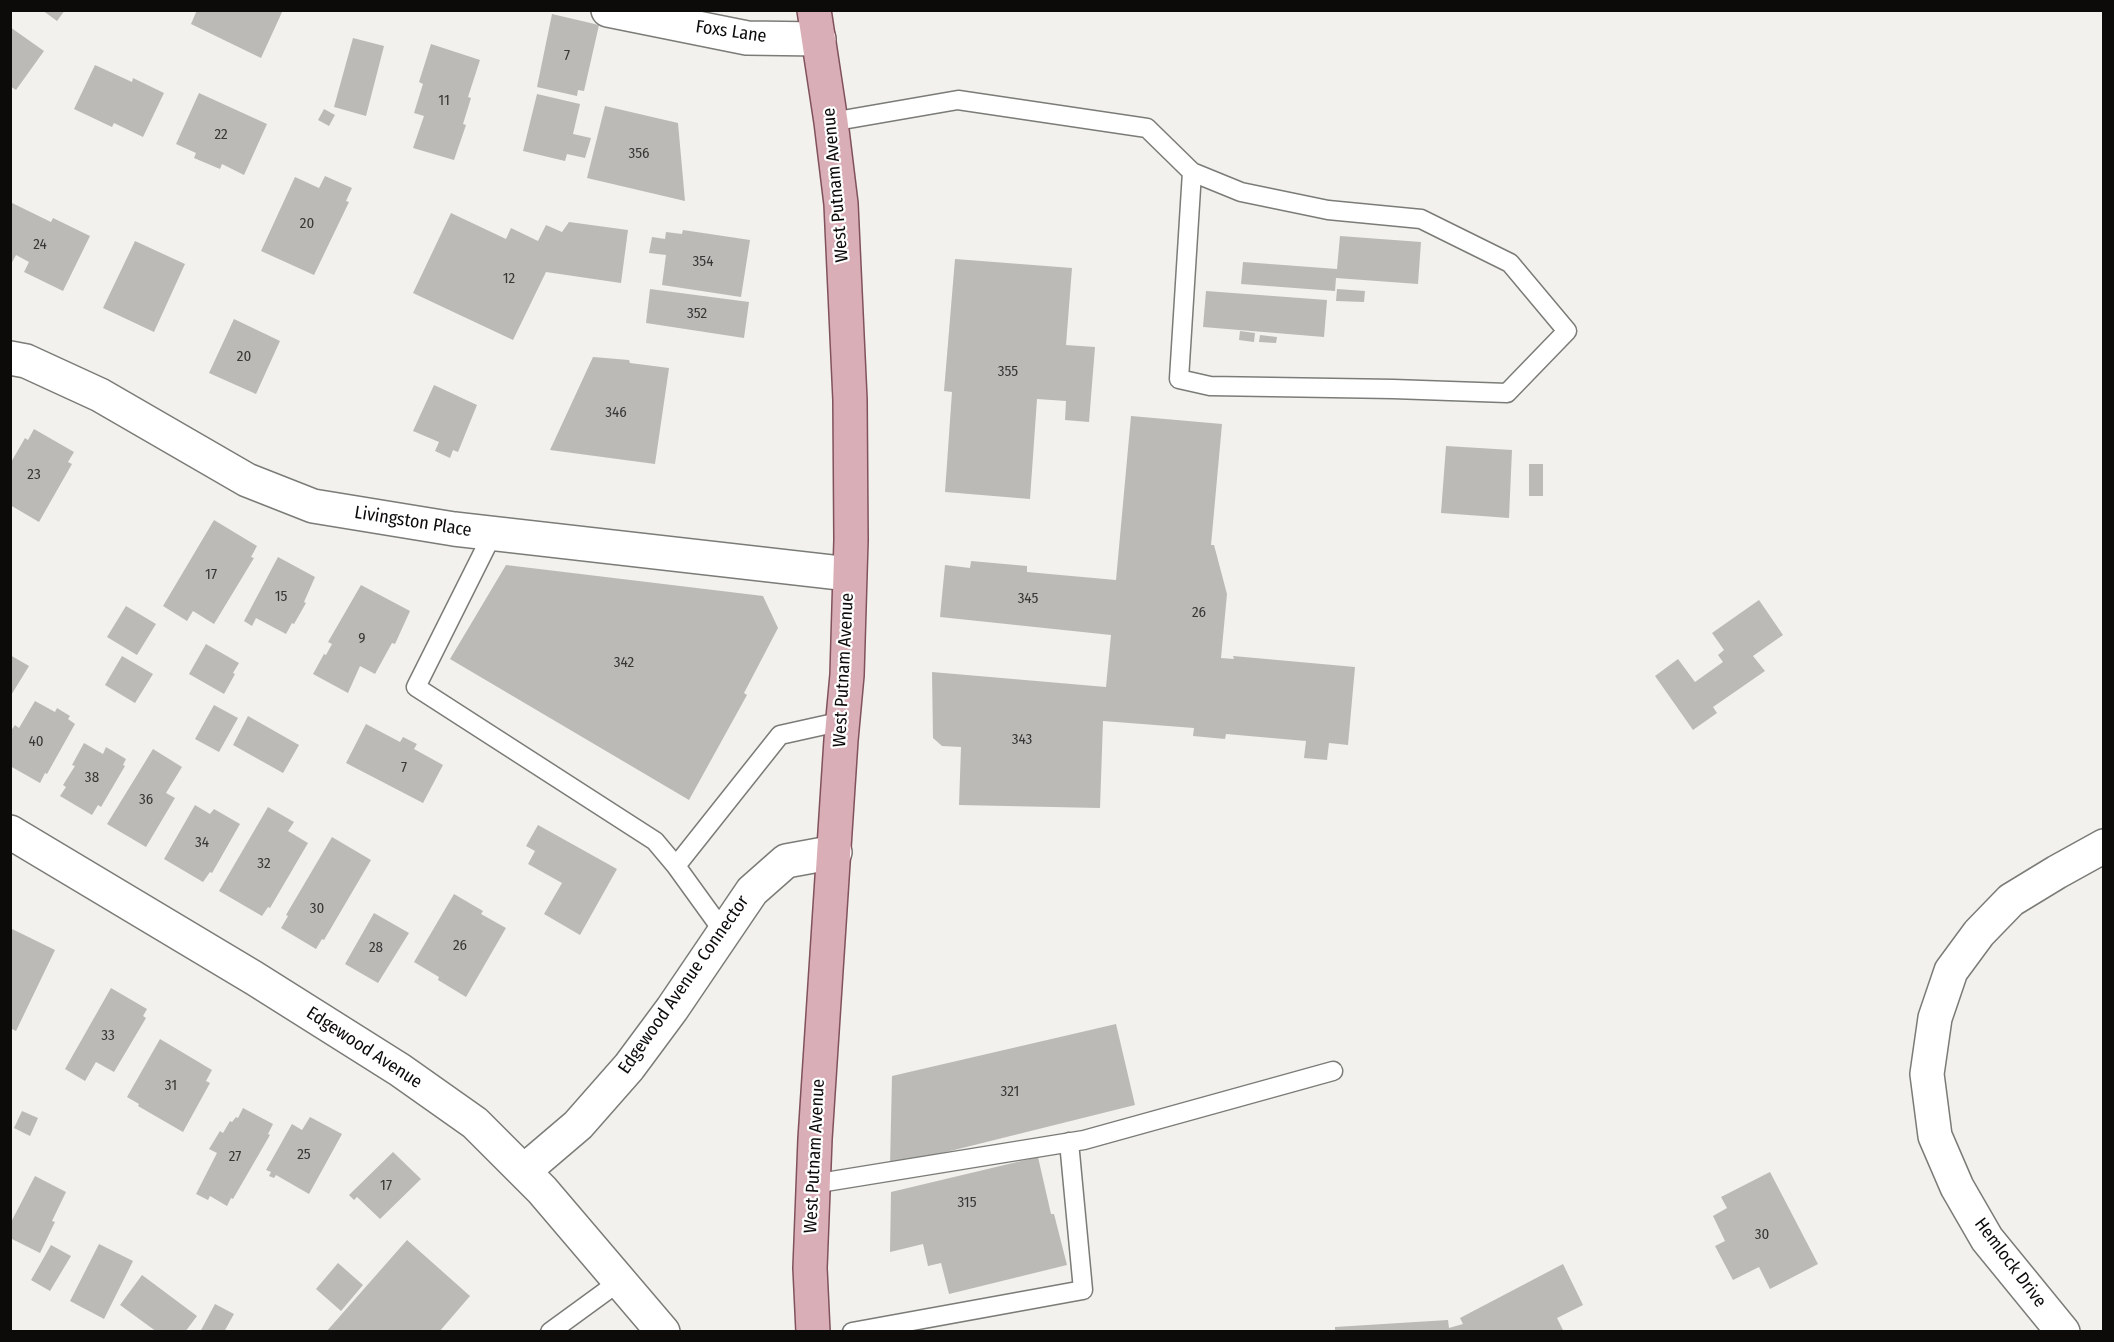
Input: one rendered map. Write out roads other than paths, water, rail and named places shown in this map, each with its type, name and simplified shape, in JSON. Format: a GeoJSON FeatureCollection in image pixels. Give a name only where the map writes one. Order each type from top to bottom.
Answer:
{"type":"FeatureCollection","features":[{"type":"Feature","properties":{"kind":"main road","name":"West Putnam Avenue"},"geometry":{"type":"LineString","coordinates":[[813,1332],[810,1268],[813,1184],[847,675],[851,540],[850,399],[841,204],[816,25]]}},
{"type":"Feature","properties":{"kind":"street","name":"Foxs Lane"},"geometry":{"type":"LineString","coordinates":[[608,10],[747,38],[816,25]]}},
{"type":"Feature","properties":{"kind":"street","name":"Livingston Place"},"geometry":{"type":"LineString","coordinates":[[10,358],[26,361],[100,395],[247,480],[313,506],[454,529],[849,574]]}},
{"type":"Feature","properties":{"kind":"street","name":"Edgewood Avenue"},"geometry":{"type":"LineString","coordinates":[[10,832],[254,978],[400,1070],[475,1123],[542,1190],[663,1332]]}},
{"type":"Feature","properties":{"kind":"street","name":"Hemlock Drive"},"geometry":{"type":"LineString","coordinates":[[2063,1332],[1987,1239],[1957,1187],[1935,1136],[1927,1074],[1935,1017],[1951,971],[1979,933],[2011,900],[2103,846]]}},
{"type":"Feature","properties":{"kind":"street","name":"Edgewood Avenue Connector"},"geometry":{"type":"LineString","coordinates":[[524,1171],[578,1125],[629,1067],[672,1009],[752,891],[786,861],[835,852]]}},
{"type":"Feature","properties":{"kind":"lane"},"geometry":{"type":"LineString","coordinates":[[831,122],[958,100],[1147,128],[1192,172],[1241,192],[1328,210],[1421,219],[1510,263],[1567,331],[1507,393],[1210,386],[1179,379],[1192,172]]}},
{"type":"Feature","properties":{"kind":"lane"},"geometry":{"type":"LineString","coordinates":[[493,533],[416,687],[655,842],[676,866],[723,931]]}},
{"type":"Feature","properties":{"kind":"lane"},"geometry":{"type":"LineString","coordinates":[[676,866],[780,735],[843,721]]}},
{"type":"Feature","properties":{"kind":"lane"},"geometry":{"type":"LineString","coordinates":[[813,1184],[1084,1140],[1333,1071]]}},
{"type":"Feature","properties":{"kind":"lane"},"geometry":{"type":"LineString","coordinates":[[852,1332],[916,1326],[1083,1290],[1069,1142]]}},
{"type":"Feature","properties":{"kind":"lane"},"geometry":{"type":"LineString","coordinates":[[550,1332],[620,1281]]}}]}
